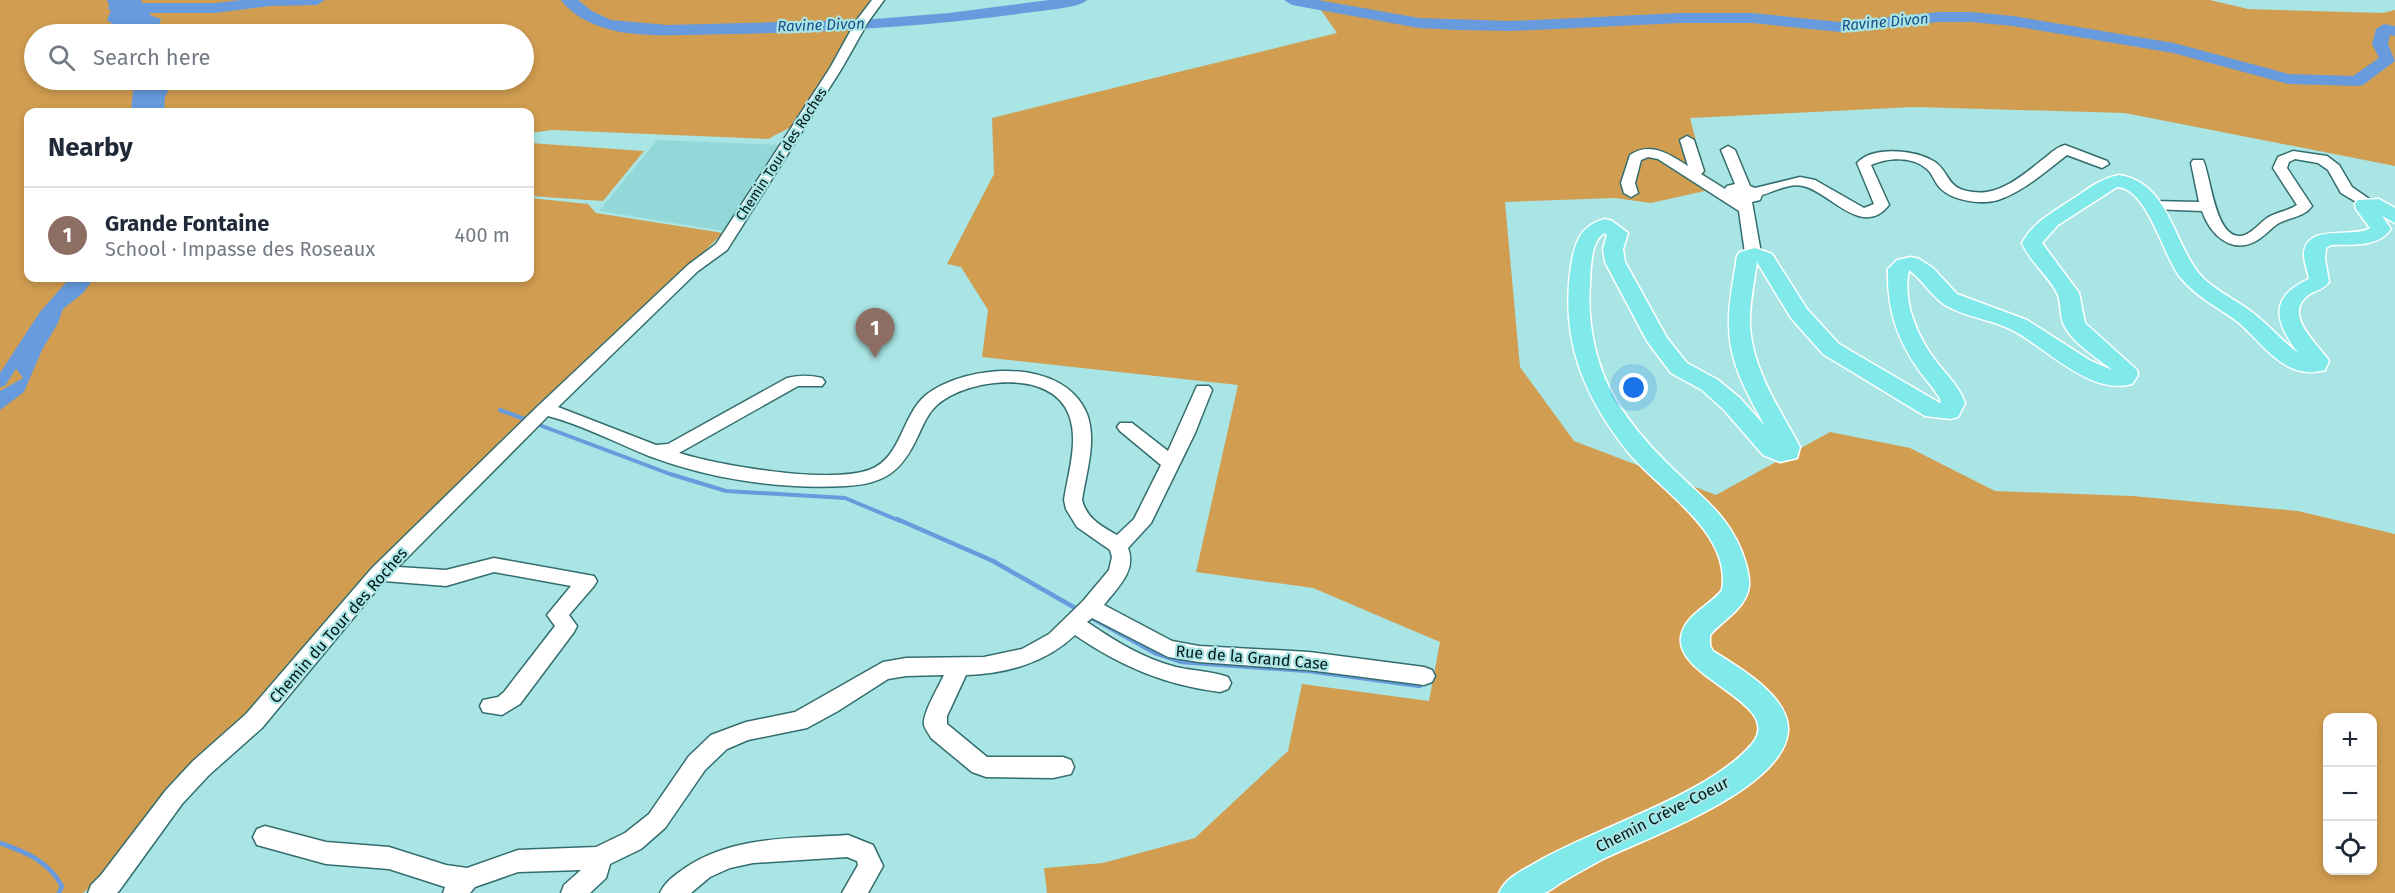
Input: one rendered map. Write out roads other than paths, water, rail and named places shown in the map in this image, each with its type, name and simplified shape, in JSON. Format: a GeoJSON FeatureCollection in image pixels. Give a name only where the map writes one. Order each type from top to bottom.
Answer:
{"type":"FeatureCollection","features":[{"type":"Feature","properties":{"kind":"main road"},"geometry":{"type":"LineString","coordinates":[[1752,253],[1762,255],[1767,260],[1799,313],[1830,349],[1933,410],[1946,412],[1952,407],[1952,399],[1910,341],[1901,321],[1898,302],[1898,269],[1907,263],[1916,265],[1950,299],[2019,325],[2095,373],[2112,379],[2124,379],[2127,375],[2126,370],[2081,333],[2074,324],[2068,293],[2036,252],[2032,243],[2036,234],[2044,227],[2115,181],[2127,183],[2151,205],[2166,228],[2185,270],[2196,283],[2246,319],[2290,357],[2310,366],[2317,365],[2318,361],[2296,334],[2290,319],[2291,303],[2296,294],[2319,282],[2321,277],[2313,259],[2317,245],[2324,240],[2367,238],[2377,235],[2381,229],[2365,204],[2379,205],[2395,217]]}},
{"type":"Feature","properties":{"kind":"main road","name":"Chemin Crève-Coeur"},"geometry":{"type":"LineString","coordinates":[[1515,893],[1574,857],[1722,788],[1759,758],[1769,743],[1773,731],[1769,714],[1760,702],[1703,659],[1694,643],[1700,625],[1727,603],[1735,591],[1737,576],[1719,531],[1692,499],[1659,470],[1628,436],[1597,388],[1585,356],[1578,327],[1579,285],[1586,243],[1594,230],[1605,225],[1618,233],[1613,249],[1615,262],[1658,341],[1679,368],[1710,385],[1732,404],[1772,449],[1780,442],[1746,361],[1740,335],[1740,301],[1747,256],[1752,253]]}},
{"type":"Feature","properties":{"kind":"street","name":"Chemin Tour des Roches"},"geometry":{"type":"LineString","coordinates":[[693,268],[722,247],[836,68],[859,26],[878,0]]}},
{"type":"Feature","properties":{"kind":"street"},"geometry":{"type":"LineString","coordinates":[[1687,140],[1697,171],[1692,175]]}},
{"type":"Feature","properties":{"kind":"street"},"geometry":{"type":"LineString","coordinates":[[1728,150],[1747,197],[1752,253]]}},
{"type":"Feature","properties":{"kind":"street"},"geometry":{"type":"LineString","coordinates":[[1631,193],[1628,183],[1635,158],[1640,154],[1658,154],[1692,175],[1747,197],[1799,181],[1809,182],[1826,190],[1841,205],[1852,210],[1870,212],[1882,205],[1864,163],[1885,155],[1926,163],[1935,169],[1943,184],[1953,190],[1982,198],[2002,193],[2065,150],[2102,165]]}},
{"type":"Feature","properties":{"kind":"street"},"geometry":{"type":"LineString","coordinates":[[2198,163],[2208,207],[2223,235],[2237,240],[2251,238],[2276,218],[2305,206],[2304,201],[2290,186],[2280,168],[2283,160],[2293,155],[2312,157],[2329,163],[2346,190],[2368,203]]}},
{"type":"Feature","properties":{"kind":"street"},"geometry":{"type":"LineString","coordinates":[[2151,205],[2208,207]]}},
{"type":"Feature","properties":{"kind":"street","name":"Chemin du Tour des Roches"},"geometry":{"type":"LineString","coordinates":[[100,893],[110,883],[174,797],[201,768],[254,721],[379,573],[544,410],[693,268]]}},
{"type":"Feature","properties":{"kind":"street"},"geometry":{"type":"LineString","coordinates":[[265,837],[326,853],[389,858],[446,876],[461,886],[518,861],[598,858],[633,841],[657,821],[697,763],[719,742],[746,731],[799,721],[831,705],[883,671],[906,667],[984,666],[1027,656],[1056,640],[1090,607],[1118,573],[1122,557],[1118,546],[1078,519],[1074,511],[1073,500],[1082,431],[1074,407],[1059,390],[1039,381],[1012,375],[983,378],[955,387],[932,400],[918,416],[898,455],[886,469],[865,477],[834,480],[778,479],[747,475],[671,457],[544,410]]}},
{"type":"Feature","properties":{"kind":"street"},"geometry":{"type":"LineString","coordinates":[[653,451],[671,450],[793,382],[802,380],[816,382]]}},
{"type":"Feature","properties":{"kind":"street"},"geometry":{"type":"LineString","coordinates":[[1118,546],[1141,523],[1186,433],[1203,390]]}},
{"type":"Feature","properties":{"kind":"street"},"geometry":{"type":"LineString","coordinates":[[1126,427],[1170,462]]}},
{"type":"Feature","properties":{"kind":"street"},"geometry":{"type":"LineString","coordinates":[[379,573],[446,578],[456,577],[485,565],[494,565],[587,581],[557,615],[567,626],[512,698],[502,706],[491,706]]}},
{"type":"Feature","properties":{"kind":"street","name":"Rue de la Grand Case"},"geometry":{"type":"LineString","coordinates":[[1090,607],[1167,649],[1199,654],[1309,661],[1424,676]]}},
{"type":"Feature","properties":{"kind":"street"},"geometry":{"type":"LineString","coordinates":[[1073,623],[1143,666],[1171,676],[1220,683]]}},
{"type":"Feature","properties":{"kind":"street"},"geometry":{"type":"LineString","coordinates":[[958,666],[936,716],[935,724],[939,731],[980,765],[987,768],[1022,766],[1050,770],[1064,767]]}},
{"type":"Feature","properties":{"kind":"street"},"geometry":{"type":"LineString","coordinates":[[672,893],[702,869],[729,858],[753,852],[848,846],[865,853],[871,866],[854,893]]}},
{"type":"Feature","properties":{"kind":"street"},"geometry":{"type":"LineString","coordinates":[[573,893],[598,870],[598,858]]}},
{"type":"Feature","properties":{"kind":"water"},"geometry":{"type":"Polygon","coordinates":[[[107,0],[142,0],[141,5],[152,16],[161,19],[160,24],[112,24],[107,20],[111,10],[107,0]]]}},
{"type":"Feature","properties":{"kind":"water"},"geometry":{"type":"Polygon","coordinates":[[[133,90],[168,90],[165,97],[164,108],[131,108],[133,90]]]}},
{"type":"Feature","properties":{"kind":"water"},"geometry":{"type":"Polygon","coordinates":[[[71,282],[91,282],[83,293],[63,309],[24,392],[0,410],[0,391],[23,378],[13,364],[22,350],[32,344],[33,330],[71,282]]]}},
{"type":"Feature","properties":{"kind":"waterway","name":"Ravine Divon"},"geometry":{"type":"LineString","coordinates":[[115,8],[215,8],[270,1],[317,0]]}},
{"type":"Feature","properties":{"kind":"waterway","name":"Ravine Divon"},"geometry":{"type":"LineString","coordinates":[[569,0],[587,15],[607,24],[637,29],[668,30],[818,27],[905,21],[1079,0]]}},
{"type":"Feature","properties":{"kind":"waterway","name":"Ravine Divon"},"geometry":{"type":"LineString","coordinates":[[1292,0],[1419,23],[1458,25],[1511,26],[1680,18],[1752,18],[1840,27],[1939,17],[1971,17],[2013,21],[2174,48],[2288,79],[2357,81],[2388,59],[2380,44],[2384,29],[2395,31]]}},
{"type":"Feature","properties":{"kind":"waterway"},"geometry":{"type":"LineString","coordinates":[[0,383],[44,315],[73,282]]}},
{"type":"Feature","properties":{"kind":"waterway"},"geometry":{"type":"LineString","coordinates":[[500,410],[527,420]]}},
{"type":"Feature","properties":{"kind":"waterway"},"geometry":{"type":"LineString","coordinates":[[534,423],[670,474],[726,491],[845,498],[900,521]]}},
{"type":"Feature","properties":{"kind":"waterway"},"geometry":{"type":"LineString","coordinates":[[897,519],[993,561],[1077,609]]}},
{"type":"Feature","properties":{"kind":"waterway"},"geometry":{"type":"LineString","coordinates":[[1092,618],[1155,653],[1182,662],[1309,671],[1420,686]]}},
{"type":"Feature","properties":{"kind":"waterway"},"geometry":{"type":"LineString","coordinates":[[0,843],[36,858],[50,870],[62,886],[59,893]]}},
{"type":"Feature","properties":{"kind":"place","name":"Grande Fontaine"},"geometry":{"type":"Point","coordinates":[875,358]}}]}
